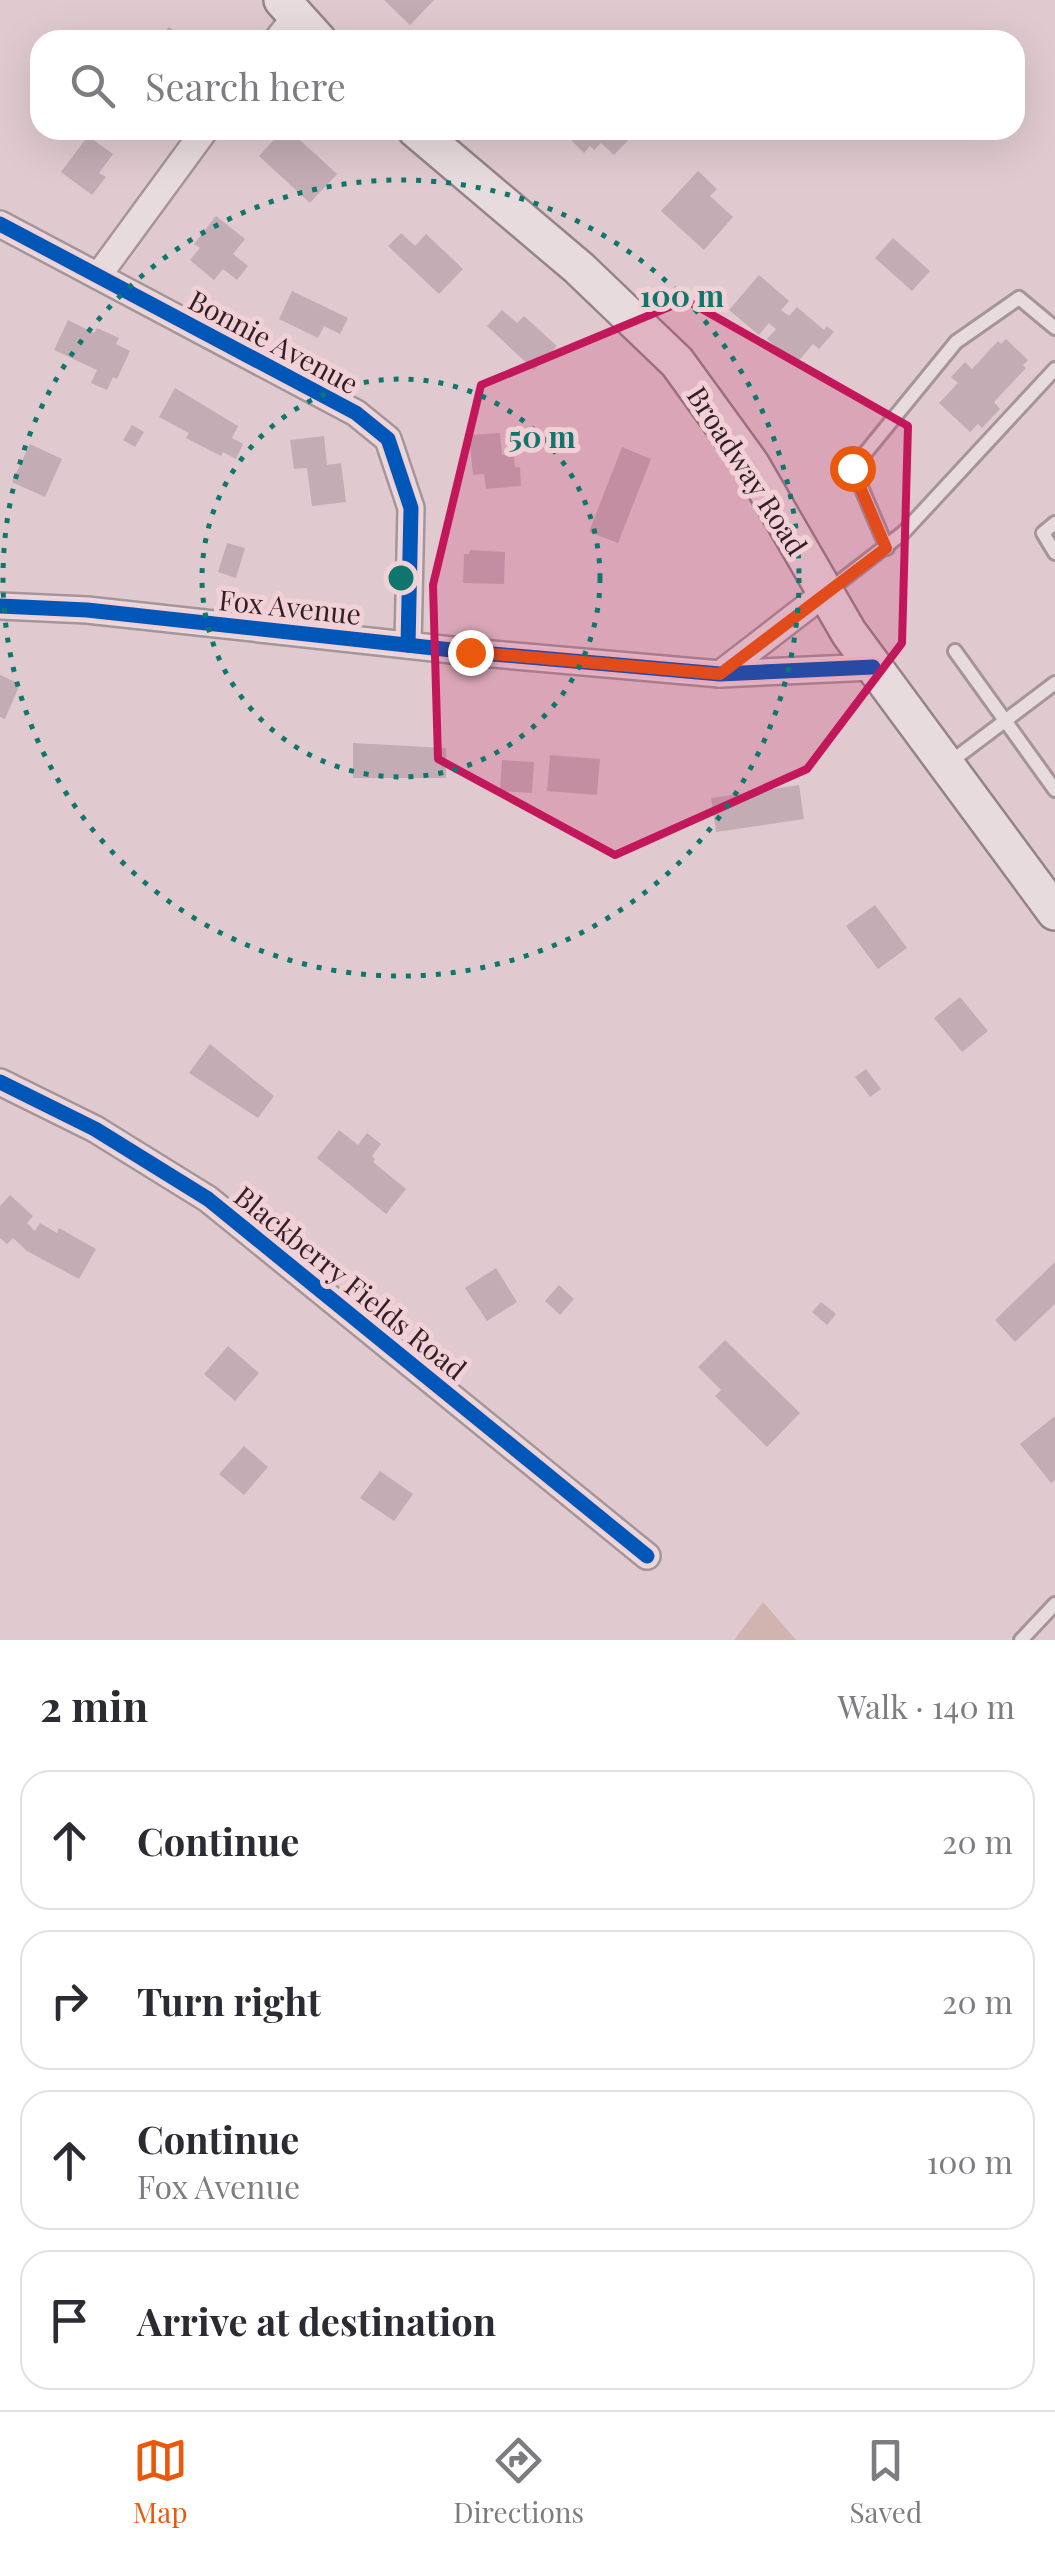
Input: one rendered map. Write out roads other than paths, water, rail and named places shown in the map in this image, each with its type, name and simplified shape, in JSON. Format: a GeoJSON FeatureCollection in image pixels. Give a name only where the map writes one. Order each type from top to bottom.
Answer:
{"type":"FeatureCollection","features":[{"type":"Feature","properties":{"kind":"main road","name":"Broadway Road"},"geometry":{"type":"LineString","coordinates":[[428,140],[579,268],[676,362],[744,452],[873,667],[1055,911]]}},
{"type":"Feature","properties":{"kind":"street"},"geometry":{"type":"LineString","coordinates":[[98,276],[199,140]]}},
{"type":"Feature","properties":{"kind":"street","name":"Bonnie Avenue"},"geometry":{"type":"LineString","coordinates":[[0,224],[356,414],[388,439],[410,508],[408,645]]}},
{"type":"Feature","properties":{"kind":"street"},"geometry":{"type":"LineString","coordinates":[[720,674],[826,592]]}},
{"type":"Feature","properties":{"kind":"street","name":"Fox Avenue"},"geometry":{"type":"LineString","coordinates":[[0,606],[87,610],[720,674],[873,667]]}},
{"type":"Feature","properties":{"kind":"street","name":"Blackberry Fields Road"},"geometry":{"type":"LineString","coordinates":[[0,1082],[95,1130],[208,1199],[647,1556]]}},
{"type":"Feature","properties":{"kind":"lane"},"geometry":{"type":"LineString","coordinates":[[886,548],[852,468],[956,342],[1019,298],[1055,328]]}},
{"type":"Feature","properties":{"kind":"lane"},"geometry":{"type":"LineString","coordinates":[[826,592],[903,533],[1055,369]]}},
{"type":"Feature","properties":{"kind":"lane"},"geometry":{"type":"LineString","coordinates":[[1055,523],[1043,533],[1055,553]]}},
{"type":"Feature","properties":{"kind":"lane"},"geometry":{"type":"LineString","coordinates":[[955,651],[1055,790]]}},
{"type":"Feature","properties":{"kind":"lane"},"geometry":{"type":"LineString","coordinates":[[946,766],[1055,684]]}},
{"type":"Feature","properties":{"kind":"lane"},"geometry":{"type":"LineString","coordinates":[[1021,1640],[1055,1604]]}}]}
